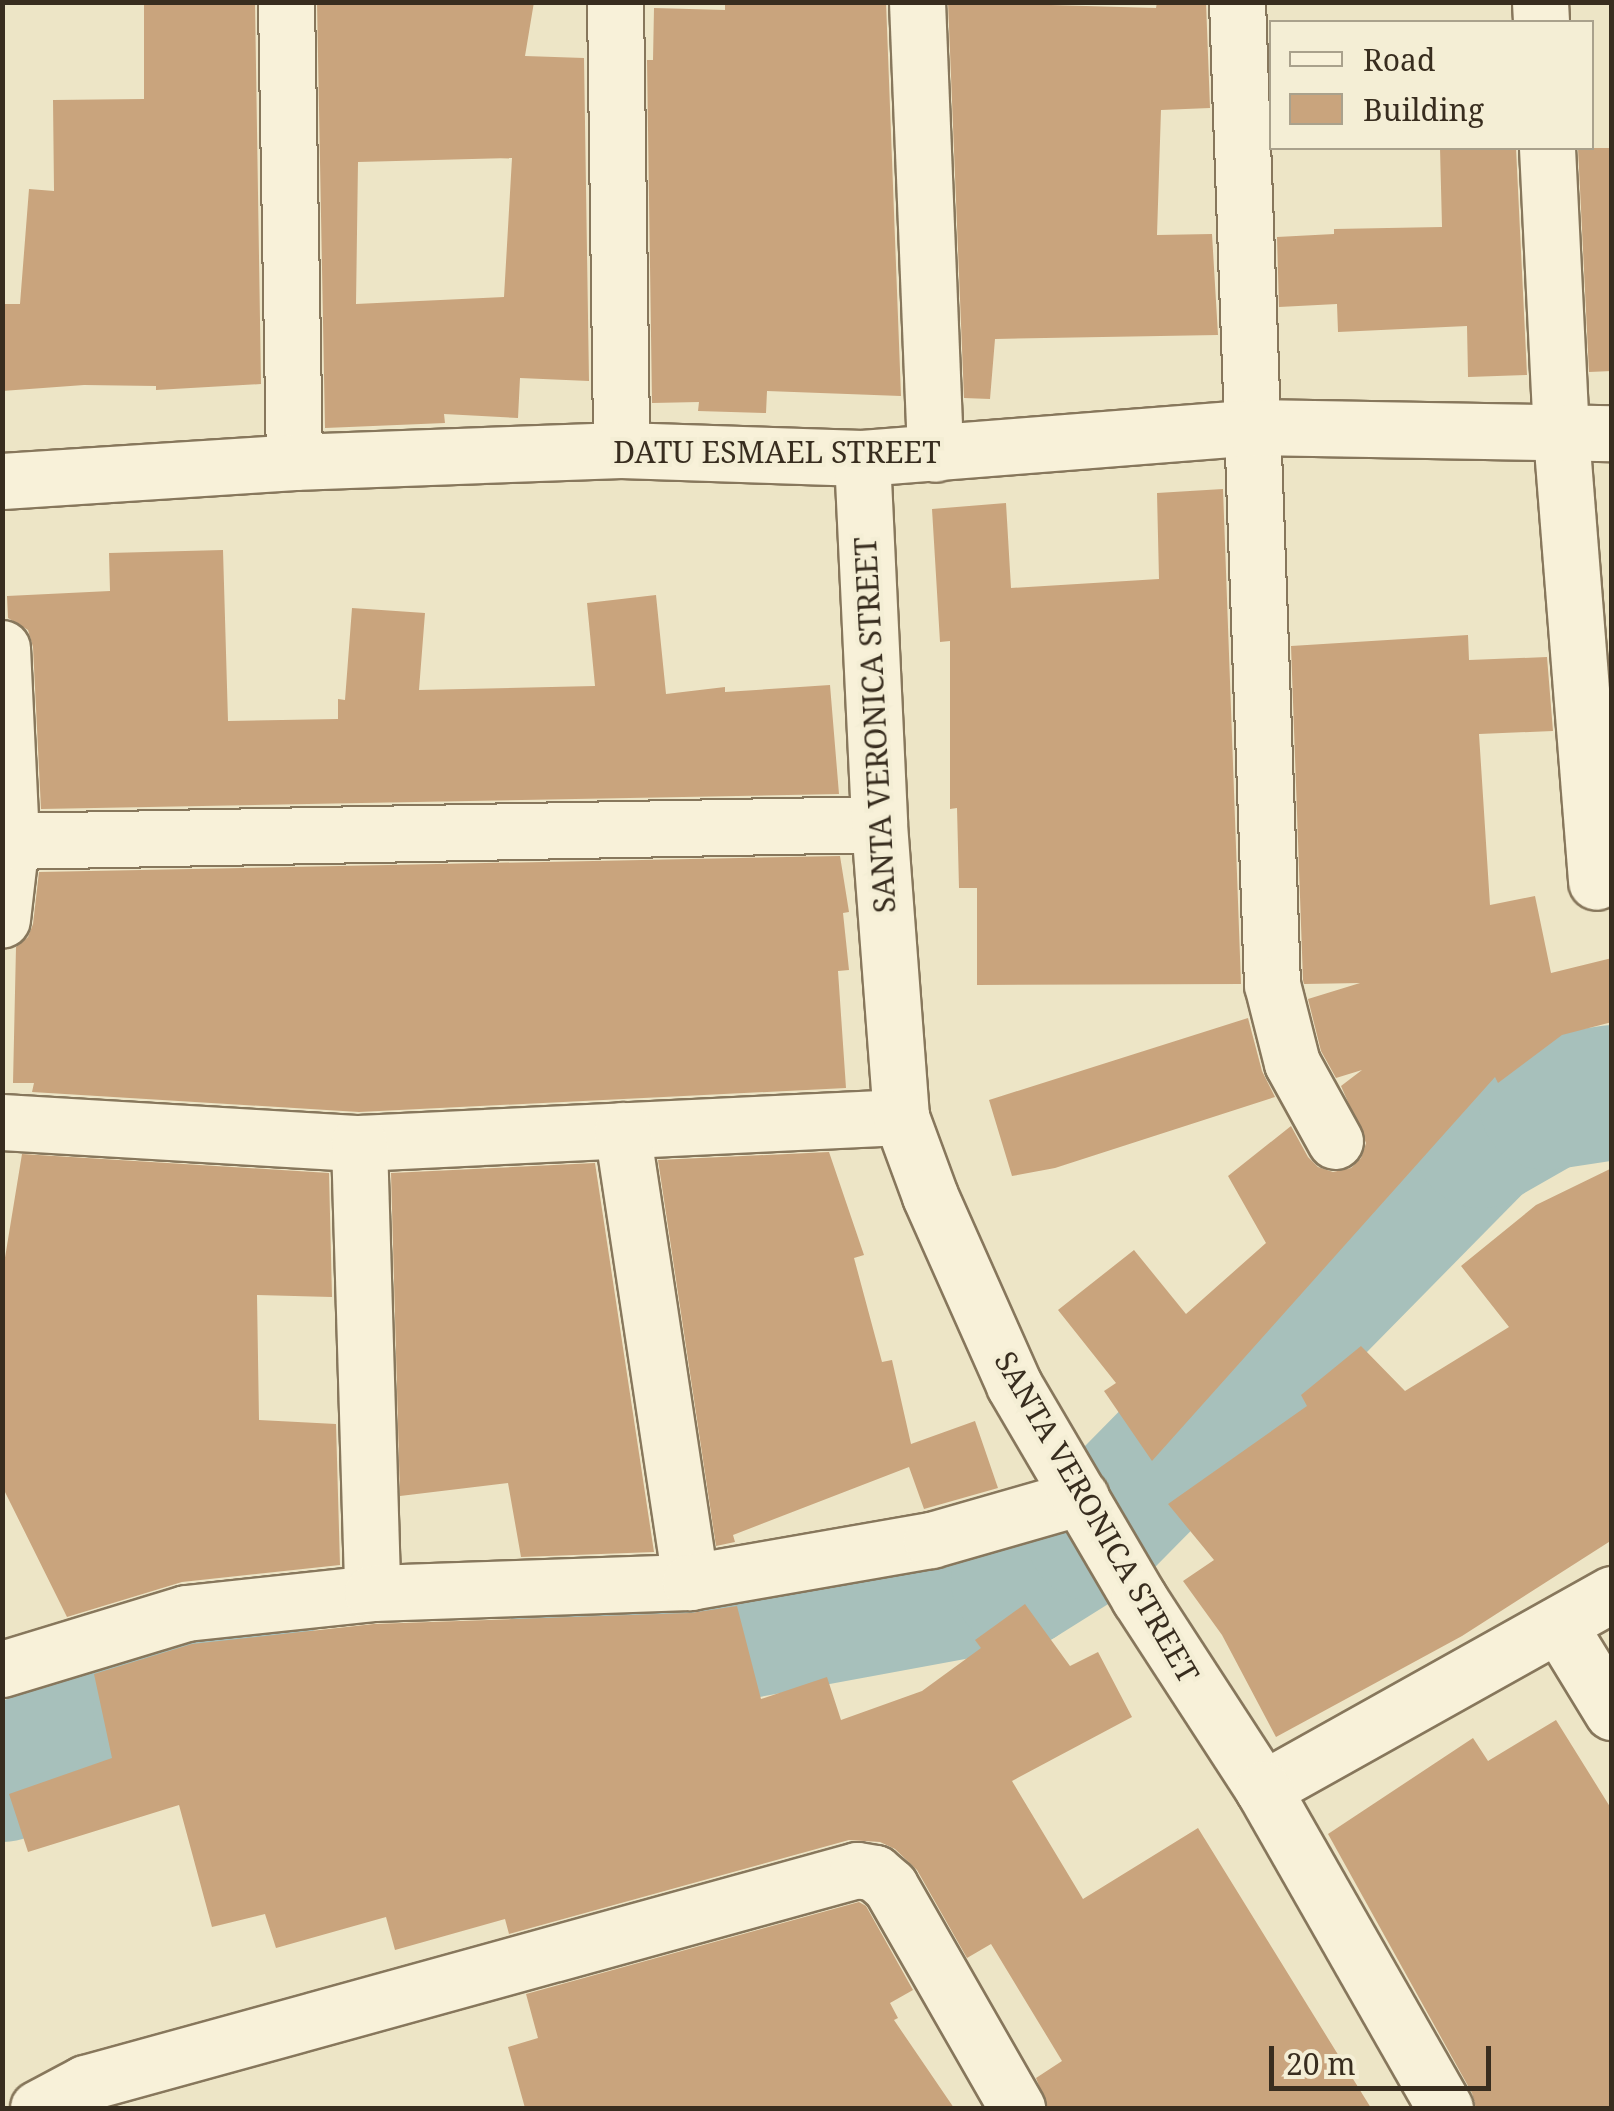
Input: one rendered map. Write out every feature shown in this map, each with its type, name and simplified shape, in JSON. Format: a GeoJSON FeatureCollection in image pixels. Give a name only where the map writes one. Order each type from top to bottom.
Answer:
{"type":"FeatureCollection","features":[{"type":"Feature","properties":{"kind":"street"},"geometry":{"type":"LineString","coordinates":[[286,2],[294,462]]}},
{"type":"Feature","properties":{"kind":"street"},"geometry":{"type":"LineString","coordinates":[[615,2],[622,450]]}},
{"type":"Feature","properties":{"kind":"street"},"geometry":{"type":"LineString","coordinates":[[916,2],[935,454]]}},
{"type":"Feature","properties":{"kind":"street"},"geometry":{"type":"LineString","coordinates":[[1237,2],[1272,984],[1292,1063],[1335,1141]]}},
{"type":"Feature","properties":{"kind":"street"},"geometry":{"type":"LineString","coordinates":[[1547,150],[1586,434],[1596,882]]}},
{"type":"Feature","properties":{"kind":"street","name":"DATU ESMAEL STREET"},"geometry":{"type":"LineString","coordinates":[[2,481],[294,462],[622,450],[862,458],[1252,427],[1586,434]]}},
{"type":"Feature","properties":{"kind":"street","name":"SANTA VERONICA STREET"},"geometry":{"type":"LineString","coordinates":[[862,458],[878,824],[901,1117],[930,1196],[1014,1385],[1139,1598],[1263,1789],[1444,2108]]}},
{"type":"Feature","properties":{"kind":"street"},"geometry":{"type":"LineString","coordinates":[[2,648],[12,841],[2,919]]}},
{"type":"Feature","properties":{"kind":"street"},"geometry":{"type":"LineString","coordinates":[[12,841],[878,824]]}},
{"type":"Feature","properties":{"kind":"street"},"geometry":{"type":"LineString","coordinates":[[2,1122],[359,1143],[901,1117]]}},
{"type":"Feature","properties":{"kind":"street"},"geometry":{"type":"LineString","coordinates":[[622,1130],[690,1582]]}},
{"type":"Feature","properties":{"kind":"street"},"geometry":{"type":"LineString","coordinates":[[359,1143],[372,1593]]}},
{"type":"Feature","properties":{"kind":"street"},"geometry":{"type":"LineString","coordinates":[[2,1669],[186,1613],[372,1593],[690,1582],[931,1540],[1085,1506]]}},
{"type":"Feature","properties":{"kind":"street"},"geometry":{"type":"LineString","coordinates":[[1263,1789],[1560,1627],[1612,1594]]}},
{"type":"Feature","properties":{"kind":"street"},"geometry":{"type":"LineString","coordinates":[[1560,1627],[1612,1712]]}},
{"type":"Feature","properties":{"kind":"street"},"geometry":{"type":"LineString","coordinates":[[38,2108],[857,1870],[875,1874],[890,1886],[1017,2108]]}},
{"type":"Feature","properties":{"kind":"building"},"geometry":{"type":"Polygon","coordinates":[[[144,2],[255,2],[261,384],[156,390],[156,386],[84,385],[2,391],[2,304],[20,304],[29,189],[54,191],[53,100],[144,99],[144,2]]]}},
{"type":"Feature","properties":{"kind":"building"},"geometry":{"type":"Polygon","coordinates":[[[317,2],[534,2],[525,56],[584,58],[589,381],[520,378],[518,418],[444,414],[445,423],[325,428],[317,2]],[[512,158],[358,162],[356,304],[504,297],[512,158]]]}},
{"type":"Feature","properties":{"kind":"building"},"geometry":{"type":"Polygon","coordinates":[[[725,2],[886,2],[901,396],[767,391],[766,413],[698,411],[699,402],[652,403],[647,60],[653,60],[654,8],[725,10],[725,2]]]}},
{"type":"Feature","properties":{"kind":"building"},"geometry":{"type":"Polygon","coordinates":[[[948,2],[1156,8],[1157,2],[1206,2],[1210,108],[1161,110],[1157,235],[1212,234],[1218,335],[995,339],[990,399],[964,398],[948,2]]]}},
{"type":"Feature","properties":{"kind":"building"},"geometry":{"type":"Polygon","coordinates":[[[1612,148],[1612,371],[1589,372],[1578,150],[1612,148]]]}},
{"type":"Feature","properties":{"kind":"building"},"geometry":{"type":"Polygon","coordinates":[[[1440,150],[1516,150],[1527,375],[1468,377],[1467,326],[1338,332],[1337,304],[1279,307],[1277,237],[1334,234],[1334,229],[1442,227],[1440,150]]]}},
{"type":"Feature","properties":{"kind":"building"},"geometry":{"type":"Polygon","coordinates":[[[1223,489],[1241,984],[977,985],[977,888],[959,888],[957,808],[950,809],[950,641],[940,642],[932,509],[1006,503],[1011,588],[1159,579],[1157,493],[1223,489]]]}},
{"type":"Feature","properties":{"kind":"building"},"geometry":{"type":"Polygon","coordinates":[[[223,550],[228,721],[338,719],[338,699],[345,700],[352,608],[425,613],[419,690],[595,686],[587,603],[656,595],[666,694],[725,687],[725,692],[830,685],[839,794],[41,809],[33,647],[28,630],[8,618],[7,596],[110,591],[109,553],[223,550]]]}},
{"type":"Feature","properties":{"kind":"building"},"geometry":{"type":"Polygon","coordinates":[[[1468,635],[1469,660],[1547,657],[1553,731],[1479,734],[1490,905],[1535,896],[1551,973],[1612,958],[1612,1022],[1562,1035],[1498,1083],[1495,1077],[1152,1461],[1104,1391],[1116,1383],[1058,1310],[1134,1250],[1186,1314],[1266,1243],[1228,1176],[1291,1126],[1308,1157],[1318,1167],[1333,1172],[1351,1168],[1361,1158],[1366,1143],[1341,1086],[1362,1070],[1336,1078],[1321,1051],[1308,999],[1360,983],[1304,984],[1303,980],[1291,646],[1468,635]]]}},
{"type":"Feature","properties":{"kind":"building"},"geometry":{"type":"Polygon","coordinates":[[[840,856],[849,912],[843,913],[849,970],[838,971],[846,1088],[359,1112],[32,1092],[34,1083],[13,1083],[16,947],[28,937],[33,924],[39,872],[840,856]]]}},
{"type":"Feature","properties":{"kind":"building"},"geometry":{"type":"Polygon","coordinates":[[[1248,1018],[1262,1071],[1275,1097],[1055,1168],[1012,1176],[989,1100],[1248,1018]]]}},
{"type":"Feature","properties":{"kind":"building"},"geometry":{"type":"Polygon","coordinates":[[[829,1152],[864,1255],[854,1258],[882,1362],[892,1360],[911,1444],[975,1421],[998,1488],[924,1509],[909,1467],[733,1535],[735,1542],[716,1546],[658,1160],[829,1152]]]}},
{"type":"Feature","properties":{"kind":"building"},"geometry":{"type":"Polygon","coordinates":[[[22,1154],[329,1173],[332,1297],[257,1295],[259,1420],[336,1424],[340,1565],[182,1582],[67,1617],[2,1486],[2,1276],[22,1154]]]}},
{"type":"Feature","properties":{"kind":"building"},"geometry":{"type":"Polygon","coordinates":[[[595,1163],[654,1552],[521,1557],[508,1483],[400,1496],[391,1173],[595,1163]]]}},
{"type":"Feature","properties":{"kind":"building"},"geometry":{"type":"Polygon","coordinates":[[[1612,1168],[1612,1540],[1462,1636],[1276,1737],[1222,1635],[1183,1581],[1214,1560],[1168,1504],[1307,1406],[1301,1395],[1361,1346],[1405,1391],[1509,1327],[1461,1266],[1536,1205],[1612,1168]]]}},
{"type":"Feature","properties":{"kind":"building"},"geometry":{"type":"Polygon","coordinates":[[[1025,1604],[1070,1666],[1098,1652],[1132,1717],[1012,1781],[1083,1899],[1198,1828],[1371,2108],[1048,2108],[1036,2078],[1062,2061],[991,1944],[967,1958],[917,1870],[895,1849],[880,1842],[849,1840],[509,1934],[505,1919],[395,1950],[386,1917],[276,1948],[265,1914],[212,1927],[179,1805],[28,1852],[9,1794],[112,1758],[94,1674],[192,1644],[374,1624],[691,1613],[737,1606],[761,1699],[827,1677],[841,1720],[922,1691],[981,1648],[975,1640],[1025,1604]]]}},
{"type":"Feature","properties":{"kind":"building"},"geometry":{"type":"Polygon","coordinates":[[[1556,1720],[1612,1810],[1612,2108],[1476,2108],[1472,2093],[1328,1834],[1473,1738],[1488,1761],[1556,1720]]]}},
{"type":"Feature","properties":{"kind":"building"},"geometry":{"type":"Polygon","coordinates":[[[859,1902],[866,1906],[913,1990],[890,2003],[898,2018],[894,2020],[954,2108],[525,2108],[508,2047],[538,2038],[526,1994],[859,1902]]]}},
{"type":"Feature","properties":{"kind":"waterway"},"geometry":{"type":"LineString","coordinates":[[559,1665],[1018,1580],[1093,1533],[1480,1140],[1546,1102],[1612,1092]]}},
{"type":"Feature","properties":{"kind":"waterway"},"geometry":{"type":"LineString","coordinates":[[2,1774],[160,1706],[289,1693]]}}]}
